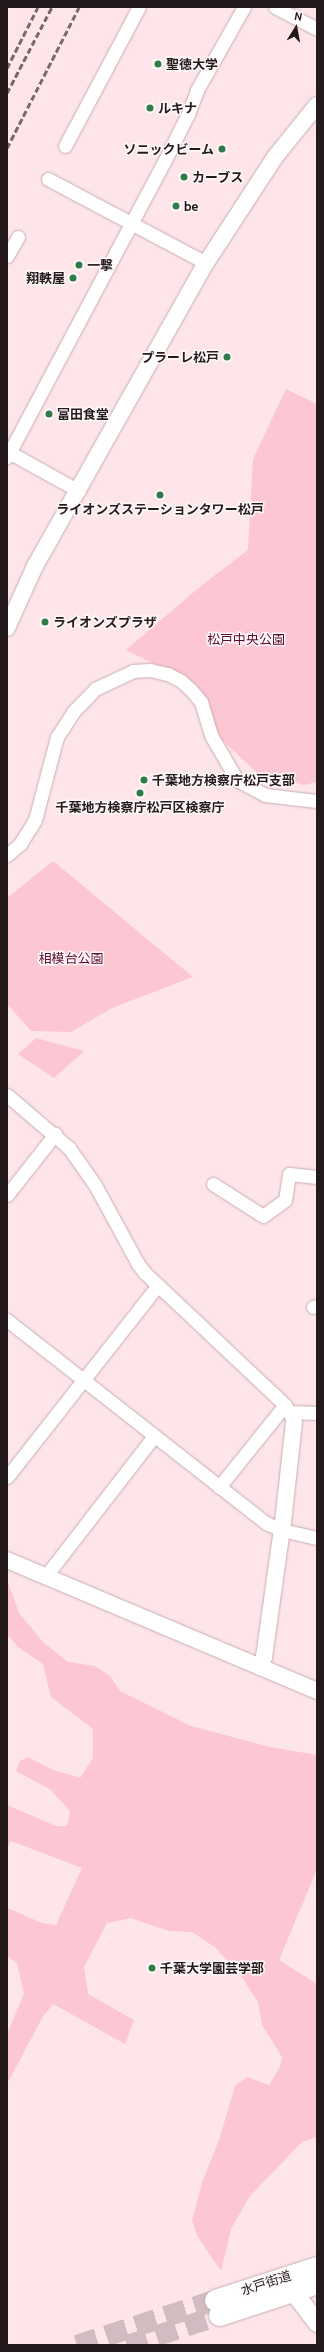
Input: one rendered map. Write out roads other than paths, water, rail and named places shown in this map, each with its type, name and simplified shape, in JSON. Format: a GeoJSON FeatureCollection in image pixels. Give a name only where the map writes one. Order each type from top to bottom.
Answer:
{"type":"FeatureCollection","features":[{"type":"Feature","properties":{"kind":"highway","name":"水戸街道"},"geometry":{"type":"LineString","coordinates":[[317,2267],[217,2307],[293,2290],[317,2282]]}},
{"type":"Feature","properties":{"kind":"main road"},"geometry":{"type":"LineString","coordinates":[[293,2290],[317,2323]]}},
{"type":"Feature","properties":{"kind":"street"},"geometry":{"type":"LineString","coordinates":[[65,146],[139,7]]}},
{"type":"Feature","properties":{"kind":"street"},"geometry":{"type":"LineString","coordinates":[[79,491],[8,453],[31,407],[74,334],[130,222],[180,130],[197,90],[244,7]]}},
{"type":"Feature","properties":{"kind":"street"},"geometry":{"type":"LineString","coordinates":[[275,7],[317,29]]}},
{"type":"Feature","properties":{"kind":"street"},"geometry":{"type":"LineString","coordinates":[[7,628],[32,572],[79,491],[206,263],[275,157],[317,105]]}},
{"type":"Feature","properties":{"kind":"street"},"geometry":{"type":"LineString","coordinates":[[48,179],[206,263]]}},
{"type":"Feature","properties":{"kind":"street"},"geometry":{"type":"LineString","coordinates":[[7,256],[18,236]]}},
{"type":"Feature","properties":{"kind":"street"},"geometry":{"type":"LineString","coordinates":[[7,854],[20,844],[36,820],[58,738],[73,712],[95,689],[133,671],[150,670],[168,674],[181,681],[191,690],[201,702],[212,737],[236,780],[250,789],[265,795],[303,801],[317,801]]}},
{"type":"Feature","properties":{"kind":"street"},"geometry":{"type":"LineString","coordinates":[[7,1095],[55,1134],[85,1169],[138,1264],[158,1285],[289,1413],[317,1413]]}},
{"type":"Feature","properties":{"kind":"street"},"geometry":{"type":"LineString","coordinates":[[7,1195],[55,1134]]}},
{"type":"Feature","properties":{"kind":"street"},"geometry":{"type":"LineString","coordinates":[[213,1184],[263,1216],[285,1200],[289,1174],[317,1177]]}},
{"type":"Feature","properties":{"kind":"street"},"geometry":{"type":"LineString","coordinates":[[7,1477],[158,1285]]}},
{"type":"Feature","properties":{"kind":"street"},"geometry":{"type":"LineString","coordinates":[[7,1320],[266,1523],[282,1530],[317,1538]]}},
{"type":"Feature","properties":{"kind":"street"},"geometry":{"type":"LineString","coordinates":[[220,1487],[289,1413]]}},
{"type":"Feature","properties":{"kind":"street"},"geometry":{"type":"LineString","coordinates":[[260,1667],[264,1657],[282,1530],[289,1413]]}},
{"type":"Feature","properties":{"kind":"street"},"geometry":{"type":"LineString","coordinates":[[45,1576],[154,1436]]}},
{"type":"Feature","properties":{"kind":"street"},"geometry":{"type":"LineString","coordinates":[[7,1560],[317,1691]]}},
{"type":"Feature","properties":{"kind":"tunnel"},"geometry":{"type":"LineString","coordinates":[[77,2345],[215,2300]]}},
{"type":"Feature","properties":{"kind":"tunnel"},"geometry":{"type":"LineString","coordinates":[[127,2345],[219,2315]]}},
{"type":"Feature","properties":{"kind":"railway"},"geometry":{"type":"LineString","coordinates":[[7,68],[38,7]]}},
{"type":"Feature","properties":{"kind":"railway"},"geometry":{"type":"LineString","coordinates":[[7,93],[52,7]]}},
{"type":"Feature","properties":{"kind":"railway"},"geometry":{"type":"LineString","coordinates":[[7,148],[79,7]]}},
{"type":"Feature","properties":{"kind":"place","name":"聖徳大学"},"geometry":{"type":"Point","coordinates":[158,64]}},
{"type":"Feature","properties":{"kind":"place","name":"ルキナ"},"geometry":{"type":"Point","coordinates":[150,108]}},
{"type":"Feature","properties":{"kind":"place","name":"ソニックビーム"},"geometry":{"type":"Point","coordinates":[222,149]}},
{"type":"Feature","properties":{"kind":"place","name":"カーブス"},"geometry":{"type":"Point","coordinates":[184,177]}},
{"type":"Feature","properties":{"kind":"place","name":"be"},"geometry":{"type":"Point","coordinates":[176,206]}},
{"type":"Feature","properties":{"kind":"place","name":"一撃"},"geometry":{"type":"Point","coordinates":[79,265]}},
{"type":"Feature","properties":{"kind":"place","name":"翔軼屋"},"geometry":{"type":"Point","coordinates":[73,278]}},
{"type":"Feature","properties":{"kind":"place","name":"プラーレ松戸"},"geometry":{"type":"Point","coordinates":[227,357]}},
{"type":"Feature","properties":{"kind":"place","name":"富田食堂"},"geometry":{"type":"Point","coordinates":[49,414]}},
{"type":"Feature","properties":{"kind":"place","name":"ライオンズステーションタワー松戸"},"geometry":{"type":"Point","coordinates":[160,495]}},
{"type":"Feature","properties":{"kind":"place","name":"ライオンズプラザ"},"geometry":{"type":"Point","coordinates":[45,622]}},
{"type":"Feature","properties":{"kind":"place","name":"千葉地方検察庁松戸支部"},"geometry":{"type":"Point","coordinates":[144,780]}},
{"type":"Feature","properties":{"kind":"place","name":"千葉地方検察庁松戸区検察庁"},"geometry":{"type":"Point","coordinates":[140,793]}},
{"type":"Feature","properties":{"kind":"place","name":"千葉大学園芸学部"},"geometry":{"type":"Point","coordinates":[152,1968]}},
{"type":"Feature","properties":{"kind":"park label","name":"松戸中央公園"},"geometry":{"type":"Point","coordinates":[246,639]}},
{"type":"Feature","properties":{"kind":"park label","name":"相模台公園"},"geometry":{"type":"Point","coordinates":[71,958]}}]}
